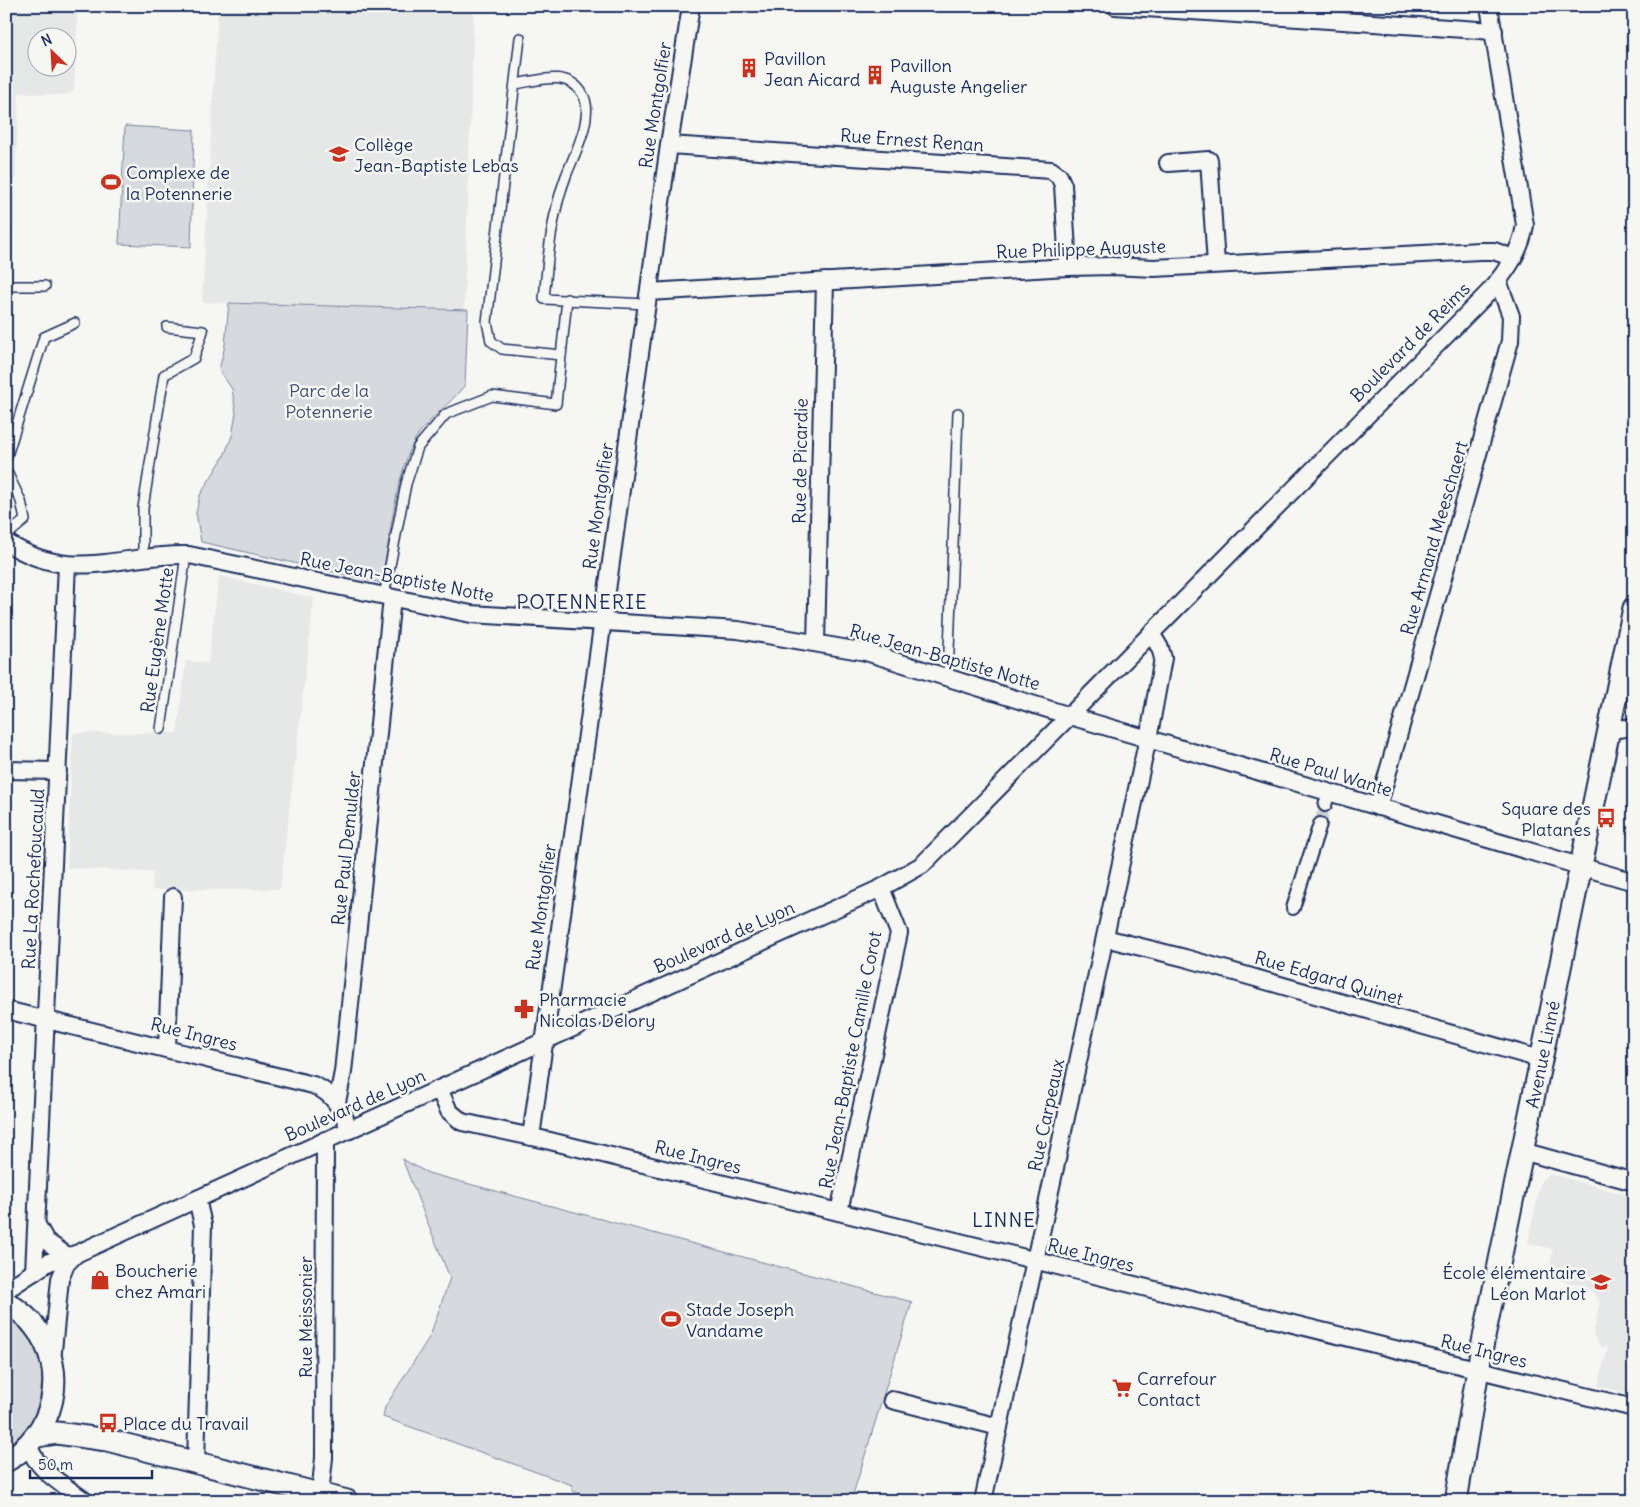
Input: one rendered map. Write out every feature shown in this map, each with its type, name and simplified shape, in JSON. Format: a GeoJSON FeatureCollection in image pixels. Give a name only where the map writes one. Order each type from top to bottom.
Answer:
{"type":"FeatureCollection","features":[{"type":"Feature","properties":{"kind":"street","name":"Rue Montgolfier"},"geometry":{"type":"LineString","coordinates":[[531,1136],[542,1042],[669,145],[691,6]]}},
{"type":"Feature","properties":{"kind":"street"},"geometry":{"type":"LineString","coordinates":[[1115,6],[1288,12],[1494,30]]}},
{"type":"Feature","properties":{"kind":"street","name":"Boulevard de Reims"},"geometry":{"type":"LineString","coordinates":[[1070,716],[1498,281],[1513,258],[1523,236],[1524,212],[1489,6]]}},
{"type":"Feature","properties":{"kind":"street","name":"Rue Ernest Renan"},"geometry":{"type":"LineString","coordinates":[[669,145],[1051,170],[1059,176],[1063,185],[1068,267]]}},
{"type":"Feature","properties":{"kind":"street"},"geometry":{"type":"LineString","coordinates":[[1168,163],[1209,160],[1216,264]]}},
{"type":"Feature","properties":{"kind":"street","name":"Rue Philippe Auguste"},"geometry":{"type":"LineString","coordinates":[[648,298],[825,281],[1068,267],[1112,266],[1154,268],[1480,251],[1494,251],[1513,258]]}},
{"type":"Feature","properties":{"kind":"street","name":"Rue de Picardie"},"geometry":{"type":"LineString","coordinates":[[816,643],[825,281]]}},
{"type":"Feature","properties":{"kind":"street","name":"Rue Armand Meeschaert"},"geometry":{"type":"LineString","coordinates":[[1378,807],[1510,341],[1511,316],[1498,281]]}},
{"type":"Feature","properties":{"kind":"street","name":"Rue Jean-Baptiste Notte"},"geometry":{"type":"LineString","coordinates":[[6,542],[34,557],[67,565],[87,566],[160,555],[186,555],[471,614],[738,630],[866,652],[1070,716]]}},
{"type":"Feature","properties":{"kind":"street","name":"Rue La Rochefoucauld"},"geometry":{"type":"LineString","coordinates":[[34,1272],[67,565]]}},
{"type":"Feature","properties":{"kind":"street","name":"Rue Paul Demulder"},"geometry":{"type":"LineString","coordinates":[[337,1102],[343,1072],[388,597]]}},
{"type":"Feature","properties":{"kind":"street","name":"Avenue Linné"},"geometry":{"type":"LineString","coordinates":[[1456,1501],[1477,1370],[1634,608]]}},
{"type":"Feature","properties":{"kind":"street"},"geometry":{"type":"LineString","coordinates":[[1148,739],[1163,658],[1160,648],[1151,633]]}},
{"type":"Feature","properties":{"kind":"street","name":"Rue Paul Wante"},"geometry":{"type":"LineString","coordinates":[[1070,716],[1148,739],[1327,799],[1378,807],[1634,882]]}},
{"type":"Feature","properties":{"kind":"street","name":"Boulevard de Lyon"},"geometry":{"type":"LineString","coordinates":[[6,1290],[49,1262],[71,1255],[350,1130],[908,874],[928,860],[1070,716]]}},
{"type":"Feature","properties":{"kind":"street"},"geometry":{"type":"LineString","coordinates":[[1609,730],[1634,727]]}},
{"type":"Feature","properties":{"kind":"street","name":"Rue Carpeaux"},"geometry":{"type":"LineString","coordinates":[[983,1501],[1148,739]]}},
{"type":"Feature","properties":{"kind":"street"},"geometry":{"type":"LineString","coordinates":[[6,770],[58,772]]}},
{"type":"Feature","properties":{"kind":"street"},"geometry":{"type":"LineString","coordinates":[[1294,908],[1320,824]]}},
{"type":"Feature","properties":{"kind":"street","name":"Rue Jean-Baptiste Camille Corot"},"geometry":{"type":"LineString","coordinates":[[839,1212],[899,933],[881,888]]}},
{"type":"Feature","properties":{"kind":"street"},"geometry":{"type":"LineString","coordinates":[[167,1047],[173,897]]}},
{"type":"Feature","properties":{"kind":"street","name":"Rue Edgard Quinet"},"geometry":{"type":"LineString","coordinates":[[1105,938],[1194,961],[1540,1059]]}},
{"type":"Feature","properties":{"kind":"street","name":"Rue Ingres"},"geometry":{"type":"LineString","coordinates":[[6,1010],[167,1047],[313,1084],[330,1094],[337,1102],[350,1130]]}},
{"type":"Feature","properties":{"kind":"street","name":"Rue Ingres"},"geometry":{"type":"LineString","coordinates":[[439,1089],[449,1111],[462,1122],[531,1136],[1035,1262],[1634,1408]]}},
{"type":"Feature","properties":{"kind":"street","name":"Rue Meissonier"},"geometry":{"type":"LineString","coordinates":[[326,1140],[324,1458],[331,1498]]}},
{"type":"Feature","properties":{"kind":"street"},"geometry":{"type":"LineString","coordinates":[[1522,1151],[1634,1182]]}},
{"type":"Feature","properties":{"kind":"street"},"geometry":{"type":"LineString","coordinates":[[196,1462],[203,1225],[197,1199]]}},
{"type":"Feature","properties":{"kind":"street"},"geometry":{"type":"LineString","coordinates":[[37,1225],[46,1241],[71,1255],[60,1279],[57,1332],[52,1361]]}},
{"type":"Feature","properties":{"kind":"street"},"geometry":{"type":"LineString","coordinates":[[6,1302],[36,1327],[46,1343],[52,1361],[54,1384],[52,1406],[33,1441],[32,1456],[40,1465],[85,1501]]}},
{"type":"Feature","properties":{"kind":"street"},"geometry":{"type":"LineString","coordinates":[[892,1400],[999,1427]]}},
{"type":"Feature","properties":{"kind":"street"},"geometry":{"type":"LineString","coordinates":[[52,1406],[63,1420],[107,1440]]}},
{"type":"Feature","properties":{"kind":"street"},"geometry":{"type":"LineString","coordinates":[[6,1461],[33,1441],[57,1433],[107,1440],[331,1498]]}},
{"type":"Feature","properties":{"kind":"lane"},"geometry":{"type":"LineString","coordinates":[[520,38],[487,322],[491,341],[502,349],[561,355]]}},
{"type":"Feature","properties":{"kind":"lane"},"geometry":{"type":"LineString","coordinates":[[515,84],[544,78],[562,79],[575,85],[582,93],[587,104],[584,131],[565,178],[550,232],[544,299],[648,298]]}},
{"type":"Feature","properties":{"kind":"lane"},"geometry":{"type":"LineString","coordinates":[[6,286],[45,286]]}},
{"type":"Feature","properties":{"kind":"lane"},"geometry":{"type":"LineString","coordinates":[[388,597],[406,484],[418,447],[446,414],[492,396],[556,404],[566,299]]}},
{"type":"Feature","properties":{"kind":"lane"},"geometry":{"type":"LineString","coordinates":[[6,459],[44,337],[75,323]]}},
{"type":"Feature","properties":{"kind":"lane"},"geometry":{"type":"LineString","coordinates":[[143,558],[143,508],[164,375],[194,358],[203,330],[167,327]]}},
{"type":"Feature","properties":{"kind":"lane"},"geometry":{"type":"LineString","coordinates":[[948,677],[958,412]]}},
{"type":"Feature","properties":{"kind":"lane"},"geometry":{"type":"LineString","coordinates":[[6,470],[21,501],[25,520],[6,536]]}},
{"type":"Feature","properties":{"kind":"lane","name":"Rue Eugène Motte"},"geometry":{"type":"LineString","coordinates":[[161,729],[186,555]]}},
{"type":"Feature","properties":{"kind":"shaded area"},"geometry":{"type":"Polygon","coordinates":[[[6,6],[78,6],[77,28],[28,28],[28,78],[75,78],[74,91],[66,95],[19,93],[11,278],[6,278],[6,6]]]}},
{"type":"Feature","properties":{"kind":"shaded area","name":"Collège Jean-Baptiste Lebas"},"geometry":{"type":"Polygon","coordinates":[[[218,6],[474,6],[464,310],[202,302],[218,6]]]}},
{"type":"Feature","properties":{"kind":"shaded area"},"geometry":{"type":"Polygon","coordinates":[[[219,576],[314,598],[280,889],[152,890],[153,872],[67,868],[73,733],[177,733],[186,661],[208,663],[219,576]]]}},
{"type":"Feature","properties":{"kind":"shaded area","name":"École élémentaire Léon Marlot"},"geometry":{"type":"Polygon","coordinates":[[[1551,1174],[1634,1197],[1634,1395],[1598,1386],[1608,1347],[1601,1347],[1593,1336],[1600,1301],[1587,1286],[1548,1278],[1553,1249],[1528,1243],[1541,1180],[1551,1174]]]}},
{"type":"Feature","properties":{"kind":"green space"},"geometry":{"type":"Polygon","coordinates":[[[125,126],[194,130],[191,247],[119,244],[125,126]]]}},
{"type":"Feature","properties":{"kind":"green space","name":"Parc de la Potennerie"},"geometry":{"type":"Polygon","coordinates":[[[229,303],[468,310],[465,385],[425,426],[412,446],[405,463],[395,504],[382,583],[201,542],[196,513],[200,495],[224,456],[232,436],[236,413],[232,389],[219,370],[225,345],[229,303]]]}},
{"type":"Feature","properties":{"kind":"green space","name":"Stade Joseph Vandame"},"geometry":{"type":"Polygon","coordinates":[[[402,1159],[428,1173],[912,1302],[851,1501],[602,1501],[572,1491],[572,1485],[383,1417],[385,1407],[430,1336],[450,1278],[402,1159]]]}},
{"type":"Feature","properties":{"kind":"green space"},"geometry":{"type":"Polygon","coordinates":[[[6,1316],[26,1328],[43,1367],[40,1400],[33,1426],[20,1440],[6,1449],[6,1316]]]}},
{"type":"Feature","properties":{"kind":"tunnel"},"geometry":{"type":"LineString","coordinates":[[1320,824],[1325,805]]}},
{"type":"Feature","properties":{"kind":"place","name":"Pavillon Jean Aicard"},"geometry":{"type":"Point","coordinates":[749,68]}},
{"type":"Feature","properties":{"kind":"place","name":"Pavillon Auguste Angelier"},"geometry":{"type":"Point","coordinates":[875,75]}},
{"type":"Feature","properties":{"kind":"place","name":"Collège Jean-Baptiste Lebas"},"geometry":{"type":"Point","coordinates":[339,154]}},
{"type":"Feature","properties":{"kind":"place","name":"Complexe de la Potennerie"},"geometry":{"type":"Point","coordinates":[111,182]}},
{"type":"Feature","properties":{"kind":"place","name":"Square des Platanes"},"geometry":{"type":"Point","coordinates":[1606,818]}},
{"type":"Feature","properties":{"kind":"place","name":"Pharmacie Nicolas Delory"},"geometry":{"type":"Point","coordinates":[524,1009]}},
{"type":"Feature","properties":{"kind":"place","name":"Boucherie chez Amari"},"geometry":{"type":"Point","coordinates":[100,1280]}},
{"type":"Feature","properties":{"kind":"place","name":"École élémentaire Léon Marlot"},"geometry":{"type":"Point","coordinates":[1601,1282]}},
{"type":"Feature","properties":{"kind":"place","name":"Stade Joseph Vandame"},"geometry":{"type":"Point","coordinates":[671,1319]}},
{"type":"Feature","properties":{"kind":"place","name":"Carrefour Contact"},"geometry":{"type":"Point","coordinates":[1122,1388]}},
{"type":"Feature","properties":{"kind":"place","name":"Place du Travail"},"geometry":{"type":"Point","coordinates":[108,1423]}},
{"type":"Feature","properties":{"kind":"district","name":"POTENNERIE"},"geometry":{"type":"Point","coordinates":[582,601]}},
{"type":"Feature","properties":{"kind":"district","name":"LINNE"},"geometry":{"type":"Point","coordinates":[1004,1219]}}]}
